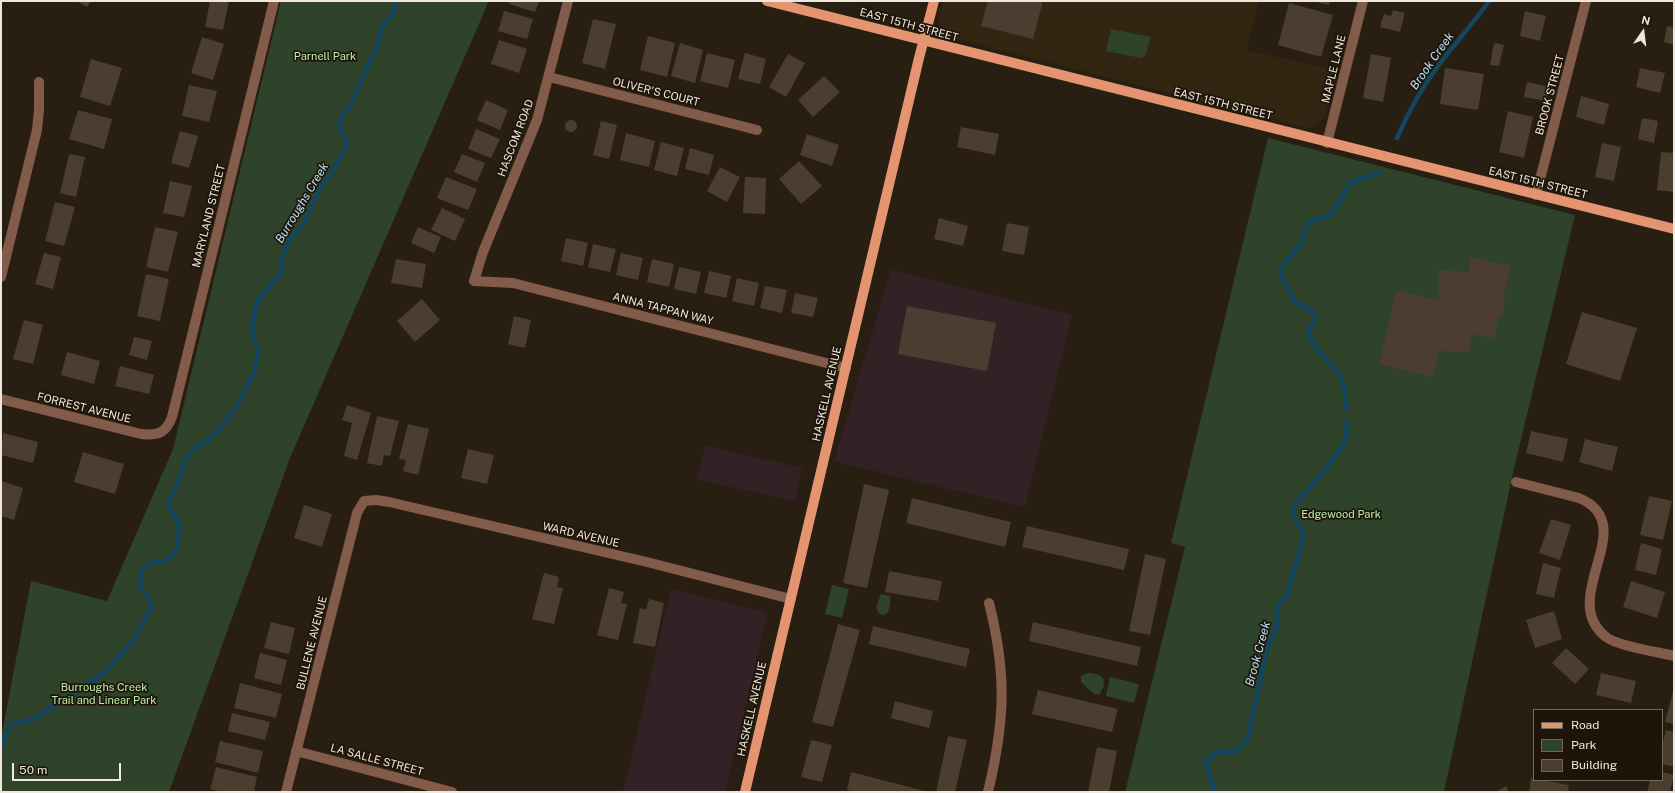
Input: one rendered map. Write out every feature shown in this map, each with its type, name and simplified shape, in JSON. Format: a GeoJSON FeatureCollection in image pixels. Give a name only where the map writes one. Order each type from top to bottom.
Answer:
{"type":"FeatureCollection","features":[{"type":"Feature","properties":{"kind":"main road","name":"EAST 15TH STREET"},"geometry":{"type":"LineString","coordinates":[[767,1],[1674,229]]}},
{"type":"Feature","properties":{"kind":"main road","name":"HASKELL AVENUE"},"geometry":{"type":"LineString","coordinates":[[745,792],[923,41],[934,1]]}},
{"type":"Feature","properties":{"kind":"street","name":"MARYLAND STREET"},"geometry":{"type":"LineString","coordinates":[[161,432],[168,427],[172,417],[274,1]]}},
{"type":"Feature","properties":{"kind":"street","name":"HASCOM ROAD"},"geometry":{"type":"LineString","coordinates":[[474,281],[483,252],[537,120],[568,1]]}},
{"type":"Feature","properties":{"kind":"street","name":"MAPLE LANE"},"geometry":{"type":"LineString","coordinates":[[1327,143],[1363,1]]}},
{"type":"Feature","properties":{"kind":"street","name":"BROOK STREET"},"geometry":{"type":"LineString","coordinates":[[1536,195],[1586,1]]}},
{"type":"Feature","properties":{"kind":"street","name":"OLIVER'S COURT"},"geometry":{"type":"LineString","coordinates":[[549,77],[757,130]]}},
{"type":"Feature","properties":{"kind":"street"},"geometry":{"type":"LineString","coordinates":[[1,277],[37,130],[39,82]]}},
{"type":"Feature","properties":{"kind":"street","name":"ANNA TAPPAN WAY"},"geometry":{"type":"LineString","coordinates":[[474,281],[513,283],[846,368]]}},
{"type":"Feature","properties":{"kind":"street","name":"FORREST AVENUE"},"geometry":{"type":"LineString","coordinates":[[1,399],[141,434],[152,435],[161,432]]}},
{"type":"Feature","properties":{"kind":"street"},"geometry":{"type":"LineString","coordinates":[[1516,482],[1579,498],[1589,502],[1596,509],[1601,517],[1604,537],[1590,595],[1589,608],[1592,621],[1608,639],[1674,656]]}},
{"type":"Feature","properties":{"kind":"street","name":"WARD AVENUE"},"geometry":{"type":"LineString","coordinates":[[364,501],[376,500],[397,504],[647,562],[791,599]]}},
{"type":"Feature","properties":{"kind":"street","name":"BULLENE AVENUE"},"geometry":{"type":"LineString","coordinates":[[286,792],[357,513],[364,501]]}},
{"type":"Feature","properties":{"kind":"street"},"geometry":{"type":"LineString","coordinates":[[988,792],[997,757],[1003,697],[998,640],[989,603]]}},
{"type":"Feature","properties":{"kind":"street","name":"LA SALLE STREET"},"geometry":{"type":"LineString","coordinates":[[296,751],[452,792]]}},
{"type":"Feature","properties":{"kind":"shaded area"},"geometry":{"type":"Polygon","coordinates":[[[943,1],[1259,1],[1247,50],[1337,71],[1325,117],[1315,127],[1308,128],[948,37],[941,31],[938,24],[943,1]]]}},
{"type":"Feature","properties":{"kind":"shaded area"},"geometry":{"type":"Polygon","coordinates":[[[891,270],[1072,315],[1025,508],[834,461],[891,270]]]}},
{"type":"Feature","properties":{"kind":"shaded area"},"geometry":{"type":"Polygon","coordinates":[[[705,445],[802,468],[795,502],[697,479],[705,445]]]}},
{"type":"Feature","properties":{"kind":"shaded area"},"geometry":{"type":"Polygon","coordinates":[[[671,589],[768,612],[725,792],[623,792],[671,589]]]}},
{"type":"Feature","properties":{"kind":"green space","name":"Burroughs Creek Trail and Linear Park"},"geometry":{"type":"Polygon","coordinates":[[[281,1],[489,1],[290,458],[169,792],[1,792],[1,738],[31,581],[107,601],[173,449],[281,1]]]}},
{"type":"Feature","properties":{"kind":"green space"},"geometry":{"type":"Polygon","coordinates":[[[1111,29],[1151,37],[1145,56],[1141,58],[1106,51],[1111,29]]]}},
{"type":"Feature","properties":{"kind":"green space","name":"Edgewood Park"},"geometry":{"type":"Polygon","coordinates":[[[1268,138],[1575,215],[1513,473],[1444,792],[1125,792],[1185,547],[1171,543],[1268,138]]]}},
{"type":"Feature","properties":{"kind":"green space"},"geometry":{"type":"Polygon","coordinates":[[[832,585],[849,589],[842,618],[825,614],[832,585]]]}},
{"type":"Feature","properties":{"kind":"green space"},"geometry":{"type":"Polygon","coordinates":[[[881,594],[890,596],[889,609],[885,615],[879,614],[876,607],[881,594]]]}},
{"type":"Feature","properties":{"kind":"green space"},"geometry":{"type":"Polygon","coordinates":[[[1088,673],[1097,674],[1103,678],[1104,686],[1099,695],[1094,694],[1081,682],[1081,676],[1088,673]]]}},
{"type":"Feature","properties":{"kind":"green space"},"geometry":{"type":"Polygon","coordinates":[[[1110,677],[1139,684],[1134,703],[1106,696],[1110,677]]]}},
{"type":"Feature","properties":{"kind":"building"},"geometry":{"type":"Polygon","coordinates":[[[76,1],[91,1],[87,7],[76,1]]]}},
{"type":"Feature","properties":{"kind":"building"},"geometry":{"type":"Polygon","coordinates":[[[210,1],[229,1],[223,30],[205,27],[210,1]]]}},
{"type":"Feature","properties":{"kind":"building"},"geometry":{"type":"Polygon","coordinates":[[[510,1],[539,1],[535,12],[509,4],[510,1]]]}},
{"type":"Feature","properties":{"kind":"building"},"geometry":{"type":"Polygon","coordinates":[[[988,1],[1043,1],[1033,39],[981,26],[988,1]]]}},
{"type":"Feature","properties":{"kind":"building"},"geometry":{"type":"Polygon","coordinates":[[[1312,1],[1330,1],[1329,5],[1312,1]]]}},
{"type":"Feature","properties":{"kind":"building"},"geometry":{"type":"Polygon","coordinates":[[[1289,3],[1333,15],[1321,57],[1278,45],[1289,3]]]}},
{"type":"Feature","properties":{"kind":"building"},"geometry":{"type":"Polygon","coordinates":[[[1393,10],[1405,13],[1400,32],[1380,27],[1384,14],[1391,16],[1393,10]]]}},
{"type":"Feature","properties":{"kind":"building"},"geometry":{"type":"Polygon","coordinates":[[[504,11],[533,19],[527,39],[498,31],[504,11]]]}},
{"type":"Feature","properties":{"kind":"building"},"geometry":{"type":"Polygon","coordinates":[[[1525,11],[1546,16],[1540,41],[1520,36],[1525,11]]]}},
{"type":"Feature","properties":{"kind":"building"},"geometry":{"type":"Polygon","coordinates":[[[593,19],[616,24],[605,69],[582,63],[593,19]]]}},
{"type":"Feature","properties":{"kind":"building"},"geometry":{"type":"Polygon","coordinates":[[[1667,26],[1674,27],[1674,45],[1664,42],[1667,26]]]}},
{"type":"Feature","properties":{"kind":"building"},"geometry":{"type":"Polygon","coordinates":[[[648,36],[675,43],[667,77],[640,70],[648,36]]]}},
{"type":"Feature","properties":{"kind":"building"},"geometry":{"type":"Polygon","coordinates":[[[202,37],[224,44],[213,80],[191,73],[202,37]]]}},
{"type":"Feature","properties":{"kind":"building"},"geometry":{"type":"Polygon","coordinates":[[[499,40],[527,49],[519,73],[491,64],[499,40]]]}},
{"type":"Feature","properties":{"kind":"building"},"geometry":{"type":"Polygon","coordinates":[[[680,43],[703,50],[695,83],[671,76],[680,43]]]}},
{"type":"Feature","properties":{"kind":"building"},"geometry":{"type":"Polygon","coordinates":[[[1494,43],[1504,45],[1499,66],[1490,65],[1494,43]]]}},
{"type":"Feature","properties":{"kind":"building"},"geometry":{"type":"Polygon","coordinates":[[[707,53],[735,60],[728,88],[700,81],[707,53]]]}},
{"type":"Feature","properties":{"kind":"building"},"geometry":{"type":"Polygon","coordinates":[[[745,53],[766,59],[760,84],[738,79],[745,53]]]}},
{"type":"Feature","properties":{"kind":"building"},"geometry":{"type":"Polygon","coordinates":[[[788,54],[805,63],[786,97],[769,87],[788,54]]]}},
{"type":"Feature","properties":{"kind":"building"},"geometry":{"type":"Polygon","coordinates":[[[1371,54],[1391,58],[1383,102],[1363,98],[1371,54]]]}},
{"type":"Feature","properties":{"kind":"building"},"geometry":{"type":"Polygon","coordinates":[[[91,59],[122,68],[110,106],[80,97],[91,59]]]}},
{"type":"Feature","properties":{"kind":"building"},"geometry":{"type":"Polygon","coordinates":[[[1445,68],[1484,74],[1478,110],[1440,104],[1445,68]]]}},
{"type":"Feature","properties":{"kind":"building"},"geometry":{"type":"Polygon","coordinates":[[[1640,68],[1665,73],[1660,93],[1636,87],[1640,68]]]}},
{"type":"Feature","properties":{"kind":"building"},"geometry":{"type":"Polygon","coordinates":[[[824,76],[840,92],[813,117],[798,100],[824,76]]]}},
{"type":"Feature","properties":{"kind":"building"},"geometry":{"type":"Polygon","coordinates":[[[1527,82],[1549,87],[1546,101],[1524,97],[1527,82]]]}},
{"type":"Feature","properties":{"kind":"building"},"geometry":{"type":"Polygon","coordinates":[[[189,85],[217,91],[209,122],[182,116],[189,85]]]}},
{"type":"Feature","properties":{"kind":"building"},"geometry":{"type":"Polygon","coordinates":[[[1581,96],[1609,104],[1604,125],[1576,117],[1581,96]]]}},
{"type":"Feature","properties":{"kind":"building"},"geometry":{"type":"Polygon","coordinates":[[[486,100],[508,110],[500,130],[477,120],[486,100]]]}},
{"type":"Feature","properties":{"kind":"building"},"geometry":{"type":"Polygon","coordinates":[[[78,110],[112,119],[104,149],[69,139],[78,110]]]}},
{"type":"Feature","properties":{"kind":"building"},"geometry":{"type":"Polygon","coordinates":[[[1508,111],[1533,117],[1524,158],[1499,152],[1508,111]]]}},
{"type":"Feature","properties":{"kind":"building"},"geometry":{"type":"Polygon","coordinates":[[[1642,118],[1658,121],[1654,143],[1638,139],[1642,118]]]}},
{"type":"Feature","properties":{"kind":"building"},"geometry":{"type":"Polygon","coordinates":[[[569,120],[573,120],[577,126],[573,132],[569,132],[565,128],[565,124],[569,120]]]}},
{"type":"Feature","properties":{"kind":"building"},"geometry":{"type":"Polygon","coordinates":[[[601,121],[617,125],[609,159],[593,155],[601,121]]]}},
{"type":"Feature","properties":{"kind":"building"},"geometry":{"type":"Polygon","coordinates":[[[961,127],[999,134],[995,155],[957,147],[961,127]]]}},
{"type":"Feature","properties":{"kind":"building"},"geometry":{"type":"Polygon","coordinates":[[[476,129],[500,139],[491,158],[468,149],[476,129]]]}},
{"type":"Feature","properties":{"kind":"building"},"geometry":{"type":"Polygon","coordinates":[[[180,131],[198,136],[189,168],[171,163],[180,131]]]}},
{"type":"Feature","properties":{"kind":"building"},"geometry":{"type":"Polygon","coordinates":[[[626,133],[655,141],[649,167],[620,160],[626,133]]]}},
{"type":"Feature","properties":{"kind":"building"},"geometry":{"type":"Polygon","coordinates":[[[807,134],[839,145],[832,166],[800,155],[807,134]]]}},
{"type":"Feature","properties":{"kind":"building"},"geometry":{"type":"Polygon","coordinates":[[[661,142],[684,148],[677,176],[654,170],[661,142]]]}},
{"type":"Feature","properties":{"kind":"building"},"geometry":{"type":"Polygon","coordinates":[[[1602,143],[1621,147],[1614,181],[1595,177],[1602,143]]]}},
{"type":"Feature","properties":{"kind":"building"},"geometry":{"type":"Polygon","coordinates":[[[690,148],[714,155],[709,175],[685,169],[690,148]]]}},
{"type":"Feature","properties":{"kind":"building"},"geometry":{"type":"Polygon","coordinates":[[[1661,152],[1674,153],[1674,192],[1657,190],[1661,152]]]}},
{"type":"Feature","properties":{"kind":"building"},"geometry":{"type":"Polygon","coordinates":[[[69,154],[85,157],[76,197],[60,193],[69,154]]]}},
{"type":"Feature","properties":{"kind":"building"},"geometry":{"type":"Polygon","coordinates":[[[462,154],[485,163],[477,182],[454,172],[462,154]]]}},
{"type":"Feature","properties":{"kind":"building"},"geometry":{"type":"Polygon","coordinates":[[[799,161],[822,186],[801,204],[779,179],[799,161]]]}},
{"type":"Feature","properties":{"kind":"building"},"geometry":{"type":"Polygon","coordinates":[[[720,167],[740,177],[727,202],[707,191],[720,167]]]}},
{"type":"Feature","properties":{"kind":"building"},"geometry":{"type":"Polygon","coordinates":[[[446,177],[477,189],[468,210],[437,198],[446,177]]]}},
{"type":"Feature","properties":{"kind":"building"},"geometry":{"type":"Polygon","coordinates":[[[745,177],[766,178],[765,214],[743,213],[745,177]]]}},
{"type":"Feature","properties":{"kind":"building"},"geometry":{"type":"Polygon","coordinates":[[[170,181],[192,186],[184,217],[163,213],[170,181]]]}},
{"type":"Feature","properties":{"kind":"building"},"geometry":{"type":"Polygon","coordinates":[[[55,202],[75,207],[64,246],[45,241],[55,202]]]}},
{"type":"Feature","properties":{"kind":"building"},"geometry":{"type":"Polygon","coordinates":[[[442,208],[465,219],[455,241],[431,230],[442,208]]]}},
{"type":"Feature","properties":{"kind":"building"},"geometry":{"type":"Polygon","coordinates":[[[939,218],[968,226],[963,246],[934,239],[939,218]]]}},
{"type":"Feature","properties":{"kind":"building"},"geometry":{"type":"Polygon","coordinates":[[[1007,223],[1029,227],[1024,255],[1002,251],[1007,223]]]}},
{"type":"Feature","properties":{"kind":"building"},"geometry":{"type":"Polygon","coordinates":[[[155,227],[178,232],[168,272],[146,267],[155,227]]]}},
{"type":"Feature","properties":{"kind":"building"},"geometry":{"type":"Polygon","coordinates":[[[418,227],[441,237],[434,253],[411,243],[418,227]]]}},
{"type":"Feature","properties":{"kind":"building"},"geometry":{"type":"Polygon","coordinates":[[[566,238],[588,243],[583,266],[561,261],[566,238]]]}},
{"type":"Feature","properties":{"kind":"building"},"geometry":{"type":"Polygon","coordinates":[[[593,244],[616,249],[610,272],[588,267],[593,244]]]}},
{"type":"Feature","properties":{"kind":"building"},"geometry":{"type":"Polygon","coordinates":[[[44,253],[61,257],[53,289],[35,284],[44,253]]]}},
{"type":"Feature","properties":{"kind":"building"},"geometry":{"type":"Polygon","coordinates":[[[621,253],[643,258],[638,280],[616,275],[621,253]]]}},
{"type":"Feature","properties":{"kind":"building"},"geometry":{"type":"Polygon","coordinates":[[[1471,257],[1511,266],[1503,299],[1506,299],[1501,318],[1499,317],[1494,339],[1471,334],[1470,352],[1439,351],[1432,377],[1379,364],[1397,290],[1438,300],[1439,270],[1468,272],[1471,257]]]}},
{"type":"Feature","properties":{"kind":"building"},"geometry":{"type":"Polygon","coordinates":[[[396,259],[426,264],[422,288],[391,283],[396,259]]]}},
{"type":"Feature","properties":{"kind":"building"},"geometry":{"type":"Polygon","coordinates":[[[652,259],[674,264],[669,287],[647,282],[652,259]]]}},
{"type":"Feature","properties":{"kind":"building"},"geometry":{"type":"Polygon","coordinates":[[[679,267],[701,272],[696,294],[674,289],[679,267]]]}},
{"type":"Feature","properties":{"kind":"building"},"geometry":{"type":"Polygon","coordinates":[[[709,271],[731,276],[726,298],[704,293],[709,271]]]}},
{"type":"Feature","properties":{"kind":"building"},"geometry":{"type":"Polygon","coordinates":[[[146,274],[169,279],[160,321],[137,316],[146,274]]]}},
{"type":"Feature","properties":{"kind":"building"},"geometry":{"type":"Polygon","coordinates":[[[737,278],[759,283],[754,306],[732,301],[737,278]]]}},
{"type":"Feature","properties":{"kind":"building"},"geometry":{"type":"Polygon","coordinates":[[[765,286],[787,290],[782,313],[760,308],[765,286]]]}},
{"type":"Feature","properties":{"kind":"building"},"geometry":{"type":"Polygon","coordinates":[[[795,293],[818,298],[813,317],[791,313],[795,293]]]}},
{"type":"Feature","properties":{"kind":"building"},"geometry":{"type":"Polygon","coordinates":[[[422,299],[440,320],[415,342],[397,321],[422,299]]]}},
{"type":"Feature","properties":{"kind":"building"},"geometry":{"type":"Polygon","coordinates":[[[907,306],[996,323],[987,371],[898,354],[907,306]]]}},
{"type":"Feature","properties":{"kind":"building"},"geometry":{"type":"Polygon","coordinates":[[[1582,312],[1637,328],[1620,381],[1566,364],[1582,312]]]}},
{"type":"Feature","properties":{"kind":"building"},"geometry":{"type":"Polygon","coordinates":[[[514,316],[531,320],[525,348],[508,344],[514,316]]]}},
{"type":"Feature","properties":{"kind":"building"},"geometry":{"type":"Polygon","coordinates":[[[24,320],[43,325],[33,364],[13,359],[24,320]]]}},
{"type":"Feature","properties":{"kind":"building"},"geometry":{"type":"Polygon","coordinates":[[[134,337],[152,341],[147,360],[129,355],[134,337]]]}},
{"type":"Feature","properties":{"kind":"building"},"geometry":{"type":"Polygon","coordinates":[[[67,352],[100,361],[94,384],[61,375],[67,352]]]}},
{"type":"Feature","properties":{"kind":"building"},"geometry":{"type":"Polygon","coordinates":[[[120,366],[154,375],[149,394],[115,386],[120,366]]]}},
{"type":"Feature","properties":{"kind":"building"},"geometry":{"type":"Polygon","coordinates":[[[347,405],[371,413],[357,460],[344,456],[352,423],[342,420],[347,405]]]}},
{"type":"Feature","properties":{"kind":"building"},"geometry":{"type":"Polygon","coordinates":[[[377,416],[399,421],[390,456],[384,455],[382,466],[367,463],[377,416]]]}},
{"type":"Feature","properties":{"kind":"building"},"geometry":{"type":"Polygon","coordinates":[[[408,424],[429,429],[418,475],[403,471],[406,460],[399,459],[408,424]]]}},
{"type":"Feature","properties":{"kind":"building"},"geometry":{"type":"Polygon","coordinates":[[[1531,431],[1568,439],[1563,462],[1526,453],[1531,431]]]}},
{"type":"Feature","properties":{"kind":"building"},"geometry":{"type":"Polygon","coordinates":[[[3,433],[38,442],[33,463],[1,455],[3,433]]]}},
{"type":"Feature","properties":{"kind":"building"},"geometry":{"type":"Polygon","coordinates":[[[1585,439],[1618,447],[1612,471],[1579,462],[1585,439]]]}},
{"type":"Feature","properties":{"kind":"building"},"geometry":{"type":"Polygon","coordinates":[[[468,449],[494,455],[487,484],[461,478],[468,449]]]}},
{"type":"Feature","properties":{"kind":"building"},"geometry":{"type":"Polygon","coordinates":[[[83,452],[124,464],[115,494],[74,482],[83,452]]]}},
{"type":"Feature","properties":{"kind":"building"},"geometry":{"type":"Polygon","coordinates":[[[1,481],[23,488],[14,520],[1,516],[1,481]]]}},
{"type":"Feature","properties":{"kind":"building"},"geometry":{"type":"Polygon","coordinates":[[[864,484],[889,490],[867,588],[843,583],[864,484]]]}},
{"type":"Feature","properties":{"kind":"building"},"geometry":{"type":"Polygon","coordinates":[[[1649,496],[1672,501],[1663,540],[1640,535],[1649,496]]]}},
{"type":"Feature","properties":{"kind":"building"},"geometry":{"type":"Polygon","coordinates":[[[912,498],[1011,522],[1005,547],[906,523],[912,498]]]}},
{"type":"Feature","properties":{"kind":"building"},"geometry":{"type":"Polygon","coordinates":[[[304,505],[332,514],[322,547],[294,538],[304,505]]]}},
{"type":"Feature","properties":{"kind":"building"},"geometry":{"type":"Polygon","coordinates":[[[1551,519],[1571,525],[1560,560],[1539,553],[1551,519]]]}},
{"type":"Feature","properties":{"kind":"building"},"geometry":{"type":"Polygon","coordinates":[[[1027,526],[1129,549],[1124,570],[1022,547],[1027,526]]]}},
{"type":"Feature","properties":{"kind":"building"},"geometry":{"type":"Polygon","coordinates":[[[1641,543],[1662,549],[1656,575],[1635,570],[1641,543]]]}},
{"type":"Feature","properties":{"kind":"building"},"geometry":{"type":"Polygon","coordinates":[[[1145,554],[1166,559],[1150,635],[1129,631],[1145,554]]]}},
{"type":"Feature","properties":{"kind":"building"},"geometry":{"type":"Polygon","coordinates":[[[1543,563],[1561,568],[1554,598],[1536,594],[1543,563]]]}},
{"type":"Feature","properties":{"kind":"building"},"geometry":{"type":"Polygon","coordinates":[[[889,571],[942,581],[938,601],[885,592],[889,571]]]}},
{"type":"Feature","properties":{"kind":"building"},"geometry":{"type":"Polygon","coordinates":[[[544,573],[559,577],[557,587],[563,588],[554,624],[532,619],[544,573]]]}},
{"type":"Feature","properties":{"kind":"building"},"geometry":{"type":"Polygon","coordinates":[[[1631,581],[1665,592],[1657,618],[1623,607],[1631,581]]]}},
{"type":"Feature","properties":{"kind":"building"},"geometry":{"type":"Polygon","coordinates":[[[609,588],[624,592],[621,603],[627,604],[618,640],[597,635],[609,588]]]}},
{"type":"Feature","properties":{"kind":"building"},"geometry":{"type":"Polygon","coordinates":[[[649,599],[664,603],[655,647],[633,643],[640,608],[646,610],[649,599]]]}},
{"type":"Feature","properties":{"kind":"building"},"geometry":{"type":"Polygon","coordinates":[[[1554,611],[1562,639],[1535,648],[1526,620],[1554,611]]]}},
{"type":"Feature","properties":{"kind":"building"},"geometry":{"type":"Polygon","coordinates":[[[271,622],[295,628],[289,654],[264,648],[271,622]]]}},
{"type":"Feature","properties":{"kind":"building"},"geometry":{"type":"Polygon","coordinates":[[[1033,622],[1141,647],[1137,666],[1029,641],[1033,622]]]}},
{"type":"Feature","properties":{"kind":"building"},"geometry":{"type":"Polygon","coordinates":[[[838,624],[860,630],[833,727],[812,722],[838,624]]]}},
{"type":"Feature","properties":{"kind":"building"},"geometry":{"type":"Polygon","coordinates":[[[873,626],[970,649],[966,667],[869,644],[873,626]]]}},
{"type":"Feature","properties":{"kind":"building"},"geometry":{"type":"Polygon","coordinates":[[[1566,648],[1589,669],[1575,684],[1552,663],[1566,648]]]}},
{"type":"Feature","properties":{"kind":"building"},"geometry":{"type":"Polygon","coordinates":[[[260,653],[287,660],[281,685],[254,678],[260,653]]]}},
{"type":"Feature","properties":{"kind":"building"},"geometry":{"type":"Polygon","coordinates":[[[1601,673],[1636,681],[1631,703],[1596,695],[1601,673]]]}},
{"type":"Feature","properties":{"kind":"building"},"geometry":{"type":"Polygon","coordinates":[[[240,683],[282,694],[276,718],[234,708],[240,683]]]}},
{"type":"Feature","properties":{"kind":"building"},"geometry":{"type":"Polygon","coordinates":[[[1674,688],[1674,724],[1665,722],[1674,688]]]}},
{"type":"Feature","properties":{"kind":"building"},"geometry":{"type":"Polygon","coordinates":[[[1038,690],[1118,709],[1112,732],[1032,714],[1038,690]]]}},
{"type":"Feature","properties":{"kind":"building"},"geometry":{"type":"Polygon","coordinates":[[[895,701],[933,711],[929,728],[891,718],[895,701]]]}},
{"type":"Feature","properties":{"kind":"building"},"geometry":{"type":"Polygon","coordinates":[[[232,713],[270,722],[265,740],[228,731],[232,713]]]}},
{"type":"Feature","properties":{"kind":"building"},"geometry":{"type":"Polygon","coordinates":[[[1666,730],[1674,732],[1674,767],[1663,764],[1663,742],[1666,730]]]}},
{"type":"Feature","properties":{"kind":"building"},"geometry":{"type":"Polygon","coordinates":[[[948,736],[967,740],[955,792],[936,792],[948,736]]]}},
{"type":"Feature","properties":{"kind":"building"},"geometry":{"type":"Polygon","coordinates":[[[811,740],[832,745],[822,782],[801,777],[811,740]]]}},
{"type":"Feature","properties":{"kind":"building"},"geometry":{"type":"Polygon","coordinates":[[[220,741],[263,751],[258,773],[215,762],[220,741]]]}},
{"type":"Feature","properties":{"kind":"building"},"geometry":{"type":"Polygon","coordinates":[[[1097,747],[1117,751],[1109,792],[1088,792],[1097,747]]]}},
{"type":"Feature","properties":{"kind":"building"},"geometry":{"type":"Polygon","coordinates":[[[216,767],[257,777],[254,792],[223,792],[210,789],[216,767]]]}},
{"type":"Feature","properties":{"kind":"building"},"geometry":{"type":"Polygon","coordinates":[[[851,772],[925,792],[855,792],[847,790],[851,772]]]}},
{"type":"Feature","properties":{"kind":"building"},"geometry":{"type":"Polygon","coordinates":[[[1663,772],[1674,775],[1670,792],[1647,792],[1650,781],[1663,781],[1663,772]]]}},
{"type":"Feature","properties":{"kind":"building"},"geometry":{"type":"Polygon","coordinates":[[[1531,778],[1533,778],[1533,781],[1547,781],[1569,785],[1568,792],[1529,792],[1531,778]]]}},
{"type":"Feature","properties":{"kind":"building"},"geometry":{"type":"Polygon","coordinates":[[[1506,786],[1509,792],[1495,792],[1506,786]]]}},
{"type":"Feature","properties":{"kind":"waterway","name":"Burroughs Creek"},"geometry":{"type":"LineString","coordinates":[[1,746],[11,724],[34,719],[104,673],[134,640],[151,608],[149,598],[140,586],[141,570],[150,563],[169,560],[177,548],[180,525],[168,505],[182,473],[186,457],[195,448],[210,439],[227,420],[238,404],[255,370],[258,353],[252,329],[257,301],[282,272],[282,259],[285,249],[292,236],[303,225],[317,194],[345,151],[347,143],[340,128],[340,120],[352,103],[377,48],[381,29],[394,12],[396,1]]}},
{"type":"Feature","properties":{"kind":"waterway","name":"Brook Creek"},"geometry":{"type":"LineString","coordinates":[[1397,138],[1412,107],[1430,77],[1489,1]]}},
{"type":"Feature","properties":{"kind":"waterway","name":"Brook Creek"},"geometry":{"type":"LineString","coordinates":[[1346,409],[1345,392],[1342,380],[1336,370],[1312,342],[1309,328],[1315,321],[1315,313],[1295,302],[1279,271],[1299,246],[1309,222],[1331,215],[1351,182],[1379,173]]}},
{"type":"Feature","properties":{"kind":"waterway","name":"Brook Creek"},"geometry":{"type":"LineString","coordinates":[[1215,792],[1205,761],[1218,752],[1235,752],[1248,738],[1267,648],[1278,624],[1278,605],[1287,596],[1304,534],[1293,515],[1293,507],[1328,466],[1346,441],[1347,421]]}},
{"type":"Feature","properties":{"kind":"park label","name":"Parnell Park"},"geometry":{"type":"Point","coordinates":[325,57]}}]}
